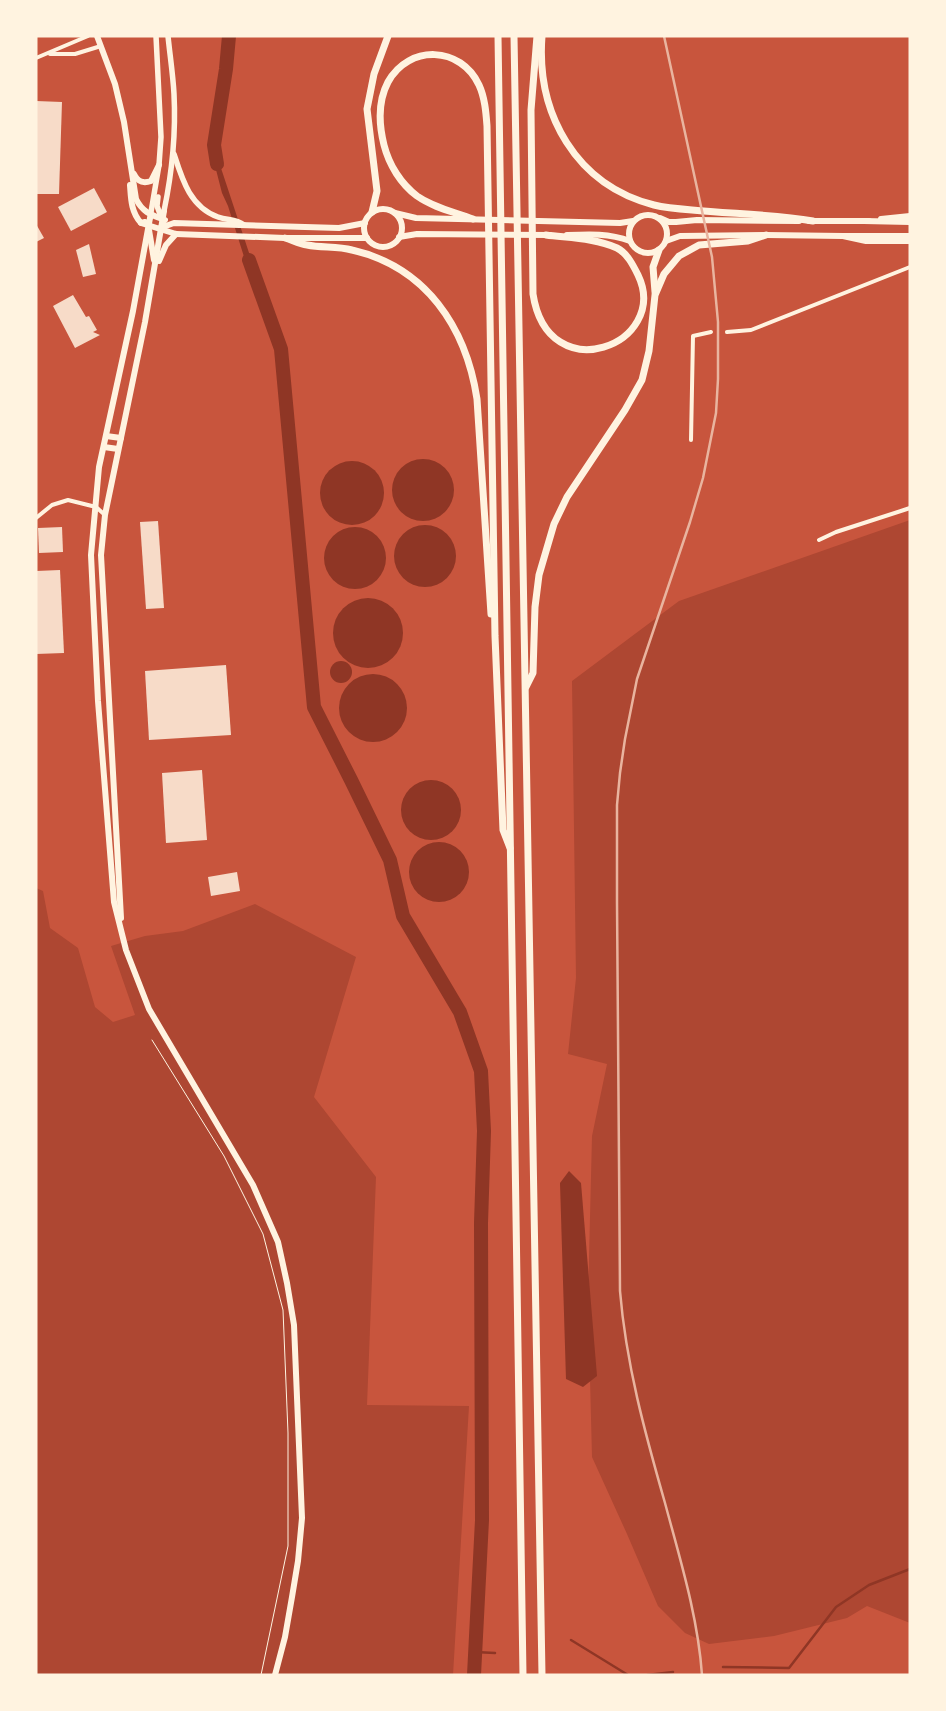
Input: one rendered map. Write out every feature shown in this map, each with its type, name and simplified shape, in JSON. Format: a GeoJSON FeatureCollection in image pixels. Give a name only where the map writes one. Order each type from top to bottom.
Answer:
{"type":"FeatureCollection","features":[{"type":"Feature","properties":{"kind":"highway"},"geometry":{"type":"LineString","coordinates":[[372,212],[377,191],[367,109],[374,74],[388,36]]}},
{"type":"Feature","properties":{"kind":"highway"},"geometry":{"type":"LineString","coordinates":[[498,36],[512,853],[514,1121],[523,1675]]}},
{"type":"Feature","properties":{"kind":"highway"},"geometry":{"type":"LineString","coordinates":[[514,36],[542,1675]]}},
{"type":"Feature","properties":{"kind":"highway"},"geometry":{"type":"LineString","coordinates":[[537,36],[531,110],[533,294],[535,309],[542,323],[552,336],[566,346],[585,350],[604,348],[619,340],[631,330],[639,316],[644,301],[642,283],[632,263],[619,249],[601,242],[546,235]]}},
{"type":"Feature","properties":{"kind":"highway"},"geometry":{"type":"LineString","coordinates":[[542,36],[544,88],[554,121],[566,143],[581,163],[605,183],[620,193],[655,206],[736,214],[785,216],[813,221]]}},
{"type":"Feature","properties":{"kind":"highway"},"geometry":{"type":"LineString","coordinates":[[473,219],[444,209],[417,196],[398,176],[388,156],[381,132],[380,115],[383,96],[388,83],[396,71],[404,63],[414,58],[441,54],[462,63],[472,73],[480,86],[488,126],[495,636],[503,830],[512,853]]}},
{"type":"Feature","properties":{"kind":"highway"},"geometry":{"type":"LineString","coordinates":[[655,295],[664,274],[679,256],[699,246],[748,241],[766,235]]}},
{"type":"Feature","properties":{"kind":"highway"},"geometry":{"type":"LineString","coordinates":[[285,238],[307,245],[351,249],[399,268],[427,292],[457,331],[471,368],[476,399],[491,611],[495,636]]}},
{"type":"Feature","properties":{"kind":"highway"},"geometry":{"type":"LineString","coordinates":[[525,689],[533,673],[539,575],[554,524],[567,497],[625,410],[642,380],[649,350],[655,295],[653,267],[659,250]]}},
{"type":"Feature","properties":{"kind":"main road"},"geometry":{"type":"LineString","coordinates":[[96,36],[118,93],[136,199],[148,223],[155,268]]}},
{"type":"Feature","properties":{"kind":"main road"},"geometry":{"type":"LineString","coordinates":[[156,36],[161,137],[157,206],[162,222],[176,234],[285,238],[367,238]]}},
{"type":"Feature","properties":{"kind":"main road"},"geometry":{"type":"LineString","coordinates":[[121,929],[121,900],[101,555],[105,515],[155,268],[170,178],[173,151],[174,95],[168,36]]}},
{"type":"Feature","properties":{"kind":"main road"},"geometry":{"type":"LineString","coordinates":[[173,151],[185,188],[195,201],[213,215],[238,220],[244,225]]}},
{"type":"Feature","properties":{"kind":"main road"},"geometry":{"type":"LineString","coordinates":[[130,166],[137,180],[148,182],[152,181],[159,165]]}},
{"type":"Feature","properties":{"kind":"main road"},"geometry":{"type":"LineString","coordinates":[[159,165],[146,241],[99,467],[92,555],[98,701],[114,902],[126,950],[149,1009],[254,1185],[278,1242],[287,1283],[294,1325],[302,1518],[292,1598],[285,1637],[275,1675]]}},
{"type":"Feature","properties":{"kind":"main road"},"geometry":{"type":"LineString","coordinates":[[130,166],[131,202],[135,217],[148,223],[339,228],[365,223]]}},
{"type":"Feature","properties":{"kind":"main road"},"geometry":{"type":"LineString","coordinates":[[395,213],[402,227],[399,237],[392,244],[382,246],[367,238],[364,229],[365,223],[372,212],[378,209],[385,209],[416,218],[620,223],[647,214],[669,222],[698,220],[910,222]]}},
{"type":"Feature","properties":{"kind":"main road"},"geometry":{"type":"LineString","coordinates":[[864,221],[910,216]]}},
{"type":"Feature","properties":{"kind":"main road"},"geometry":{"type":"LineString","coordinates":[[633,220],[629,230],[630,241],[636,249],[642,252],[654,252],[659,250],[666,241],[668,230],[660,218]]}},
{"type":"Feature","properties":{"kind":"main road"},"geometry":{"type":"LineString","coordinates":[[148,223],[162,222]]}},
{"type":"Feature","properties":{"kind":"main road"},"geometry":{"type":"LineString","coordinates":[[146,241],[148,223]]}},
{"type":"Feature","properties":{"kind":"main road"},"geometry":{"type":"LineString","coordinates":[[155,268],[166,245],[176,234]]}},
{"type":"Feature","properties":{"kind":"main road"},"geometry":{"type":"LineString","coordinates":[[399,237],[417,234],[600,234],[630,241]]}},
{"type":"Feature","properties":{"kind":"main road"},"geometry":{"type":"LineString","coordinates":[[666,241],[680,236],[910,236]]}},
{"type":"Feature","properties":{"kind":"main road"},"geometry":{"type":"LineString","coordinates":[[842,236],[866,241],[910,241]]}},
{"type":"Feature","properties":{"kind":"main road"},"geometry":{"type":"LineString","coordinates":[[106,436],[121,438]]}},
{"type":"Feature","properties":{"kind":"main road"},"geometry":{"type":"LineString","coordinates":[[104,447],[118,449]]}},
{"type":"Feature","properties":{"kind":"street"},"geometry":{"type":"LineString","coordinates":[[36,58],[88,36]]}},
{"type":"Feature","properties":{"kind":"street"},"geometry":{"type":"LineString","coordinates":[[47,54],[75,54],[101,46]]}},
{"type":"Feature","properties":{"kind":"street"},"geometry":{"type":"LineString","coordinates":[[727,332],[751,330],[910,267]]}},
{"type":"Feature","properties":{"kind":"street"},"geometry":{"type":"LineString","coordinates":[[691,440],[693,336],[711,332]]}},
{"type":"Feature","properties":{"kind":"street"},"geometry":{"type":"LineString","coordinates":[[36,518],[52,505],[68,500],[96,506],[105,515]]}},
{"type":"Feature","properties":{"kind":"street"},"geometry":{"type":"LineString","coordinates":[[819,540],[836,532],[910,508]]}},
{"type":"Feature","properties":{"kind":"path"},"geometry":{"type":"LineString","coordinates":[[152,1040],[224,1156],[263,1234],[283,1310],[288,1433],[288,1546],[261,1675]]}},
{"type":"Feature","properties":{"kind":"shaded area"},"geometry":{"type":"Polygon","coordinates":[[[216,145],[218,159],[257,277],[252,282],[228,206],[222,193],[213,158],[212,146],[216,145]]]}},
{"type":"Feature","properties":{"kind":"shaded area"},"geometry":{"type":"Polygon","coordinates":[[[423,459],[440,464],[445,468],[449,473],[454,490],[449,507],[445,512],[440,516],[423,521],[406,516],[401,512],[397,507],[392,490],[397,473],[401,468],[406,464],[423,459]]]}},
{"type":"Feature","properties":{"kind":"shaded area"},"geometry":{"type":"Polygon","coordinates":[[[352,461],[370,467],[378,475],[384,493],[378,511],[370,519],[352,525],[334,519],[326,511],[320,493],[326,475],[334,467],[352,461]]]}},
{"type":"Feature","properties":{"kind":"shaded area"},"geometry":{"type":"Polygon","coordinates":[[[910,520],[910,1623],[867,1606],[847,1618],[774,1636],[709,1644],[685,1633],[658,1606],[592,1457],[588,1300],[592,1136],[607,1064],[568,1054],[576,978],[572,681],[679,601],[910,520]]]}},
{"type":"Feature","properties":{"kind":"shaded area"},"geometry":{"type":"Polygon","coordinates":[[[425,525],[437,528],[447,534],[453,544],[456,556],[453,568],[447,578],[437,584],[425,587],[413,584],[403,578],[397,568],[394,556],[397,544],[403,534],[413,528],[425,525]]]}},
{"type":"Feature","properties":{"kind":"shaded area"},"geometry":{"type":"Polygon","coordinates":[[[355,527],[367,529],[377,536],[384,546],[386,558],[384,570],[377,580],[367,587],[355,589],[343,587],[333,580],[326,570],[324,558],[326,546],[333,536],[343,529],[355,527]]]}},
{"type":"Feature","properties":{"kind":"shaded area"},"geometry":{"type":"Polygon","coordinates":[[[368,598],[387,604],[397,614],[403,633],[397,652],[387,662],[368,668],[349,662],[339,652],[333,633],[339,614],[349,604],[368,598]]]}},
{"type":"Feature","properties":{"kind":"shaded area"},"geometry":{"type":"Polygon","coordinates":[[[341,661],[349,664],[352,672],[349,680],[341,683],[333,680],[330,672],[333,664],[341,661]]]}},
{"type":"Feature","properties":{"kind":"shaded area"},"geometry":{"type":"Polygon","coordinates":[[[366,674],[380,674],[392,679],[402,689],[407,701],[407,715],[402,727],[392,737],[380,742],[366,742],[354,737],[344,727],[339,715],[339,701],[344,689],[354,679],[366,674]]]}},
{"type":"Feature","properties":{"kind":"shaded area"},"geometry":{"type":"Polygon","coordinates":[[[431,780],[448,785],[456,793],[461,810],[456,827],[448,835],[431,840],[414,835],[406,827],[401,810],[406,793],[414,785],[431,780]]]}},
{"type":"Feature","properties":{"kind":"shaded area"},"geometry":{"type":"Polygon","coordinates":[[[439,842],[456,847],[464,855],[469,872],[464,889],[456,897],[439,902],[422,897],[414,889],[409,872],[414,855],[422,847],[439,842]]]}},
{"type":"Feature","properties":{"kind":"shaded area"},"geometry":{"type":"Polygon","coordinates":[[[36,888],[43,891],[50,928],[78,948],[95,1007],[113,1022],[135,1015],[111,946],[145,936],[183,931],[255,904],[356,957],[314,1097],[376,1177],[367,1405],[469,1406],[453,1675],[36,1675],[36,888]]]}},
{"type":"Feature","properties":{"kind":"shaded area"},"geometry":{"type":"Polygon","coordinates":[[[569,1171],[581,1183],[597,1376],[583,1387],[566,1379],[560,1183],[569,1171]]]}},
{"type":"Feature","properties":{"kind":"building"},"geometry":{"type":"Polygon","coordinates":[[[36,101],[62,102],[59,194],[36,194],[36,101]]]}},
{"type":"Feature","properties":{"kind":"building"},"geometry":{"type":"Polygon","coordinates":[[[94,188],[107,212],[71,231],[58,207],[94,188]]]}},
{"type":"Feature","properties":{"kind":"building"},"geometry":{"type":"Polygon","coordinates":[[[36,224],[44,238],[36,242],[36,224]]]}},
{"type":"Feature","properties":{"kind":"building"},"geometry":{"type":"Polygon","coordinates":[[[89,244],[96,274],[83,277],[76,250],[89,244]]]}},
{"type":"Feature","properties":{"kind":"building"},"geometry":{"type":"Polygon","coordinates":[[[73,295],[86,317],[89,316],[97,330],[93,332],[100,335],[75,348],[53,306],[73,295]]]}},
{"type":"Feature","properties":{"kind":"building"},"geometry":{"type":"Polygon","coordinates":[[[158,521],[164,608],[146,609],[140,522],[158,521]]]}},
{"type":"Feature","properties":{"kind":"building"},"geometry":{"type":"Polygon","coordinates":[[[62,527],[63,552],[39,553],[38,528],[62,527]]]}},
{"type":"Feature","properties":{"kind":"building"},"geometry":{"type":"Polygon","coordinates":[[[60,570],[64,653],[36,654],[36,571],[60,570]]]}},
{"type":"Feature","properties":{"kind":"building"},"geometry":{"type":"Polygon","coordinates":[[[226,665],[231,735],[149,740],[145,671],[226,665]]]}},
{"type":"Feature","properties":{"kind":"building"},"geometry":{"type":"Polygon","coordinates":[[[202,770],[207,840],[166,843],[162,773],[202,770]]]}},
{"type":"Feature","properties":{"kind":"building"},"geometry":{"type":"Polygon","coordinates":[[[237,872],[240,891],[211,896],[208,877],[237,872]]]}},
{"type":"Feature","properties":{"kind":"waterway"},"geometry":{"type":"LineString","coordinates":[[217,164],[214,145],[226,69],[229,36]]}},
{"type":"Feature","properties":{"kind":"waterway"},"geometry":{"type":"LineString","coordinates":[[249,260],[281,349],[314,707],[390,860],[403,916],[460,1012],[481,1071],[484,1131],[481,1223],[482,1520],[474,1675]]}},
{"type":"Feature","properties":{"kind":"waterway"},"geometry":{"type":"LineString","coordinates":[[723,1667],[789,1668],[836,1607],[869,1585],[910,1569]]}},
{"type":"Feature","properties":{"kind":"waterway"},"geometry":{"type":"LineString","coordinates":[[571,1640],[628,1675]]}},
{"type":"Feature","properties":{"kind":"waterway"},"geometry":{"type":"LineString","coordinates":[[475,1652],[495,1653]]}},
{"type":"Feature","properties":{"kind":"waterway"},"geometry":{"type":"LineString","coordinates":[[647,1675],[673,1672]]}},
{"type":"Feature","properties":{"kind":"railway"},"geometry":{"type":"LineString","coordinates":[[664,36],[712,257],[718,322],[718,379],[716,413],[703,478],[637,679],[620,773],[617,805],[620,1291],[632,1372],[688,1588],[697,1632],[702,1675]]}}]}
